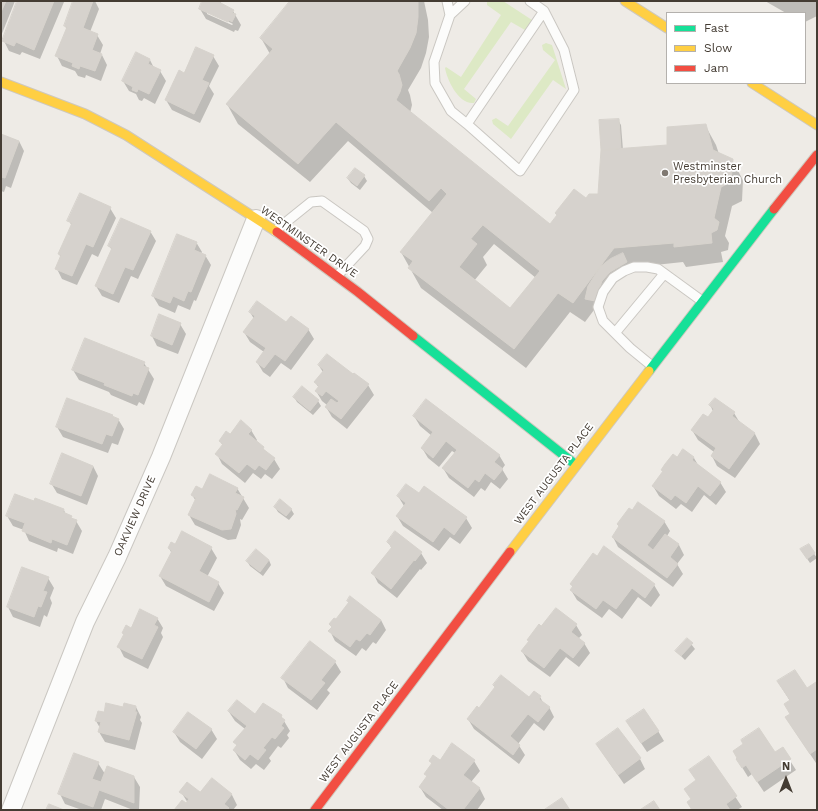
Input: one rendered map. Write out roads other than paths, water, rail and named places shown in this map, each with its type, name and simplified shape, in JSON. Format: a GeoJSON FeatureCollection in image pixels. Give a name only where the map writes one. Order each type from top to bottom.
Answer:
{"type":"FeatureCollection","features":[{"type":"Feature","properties":{"kind":"street"},"geometry":{"type":"LineString","coordinates":[[625,1],[666,27]]}},
{"type":"Feature","properties":{"kind":"street","name":"WESTMINSTER DRIVE"},"geometry":{"type":"LineString","coordinates":[[1,82],[85,114],[126,135],[275,231],[337,276],[576,465]]}},
{"type":"Feature","properties":{"kind":"street"},"geometry":{"type":"LineString","coordinates":[[754,84],[817,125]]}},
{"type":"Feature","properties":{"kind":"street","name":"WEST AUGUSTA PLACE"},"geometry":{"type":"LineString","coordinates":[[315,810],[576,465],[802,172],[817,155]]}},
{"type":"Feature","properties":{"kind":"street","name":"OAKVIEW DRIVE"},"geometry":{"type":"LineString","coordinates":[[11,810],[85,622],[117,557],[161,457],[256,219]]}},
{"type":"Feature","properties":{"kind":"lane"},"geometry":{"type":"LineString","coordinates":[[447,1],[450,15]]}},
{"type":"Feature","properties":{"kind":"lane"},"geometry":{"type":"LineString","coordinates":[[465,1],[450,15],[434,62],[435,83],[451,111],[520,172],[574,90],[564,50],[544,11],[530,1]]}},
{"type":"Feature","properties":{"kind":"lane"},"geometry":{"type":"LineString","coordinates":[[467,124],[544,11]]}},
{"type":"Feature","properties":{"kind":"lane"},"geometry":{"type":"LineString","coordinates":[[275,231],[311,202],[322,201],[364,231],[368,239],[365,246],[337,276]]}},
{"type":"Feature","properties":{"kind":"lane"},"geometry":{"type":"LineString","coordinates":[[652,366],[630,348],[603,321],[598,307],[603,292],[613,278],[634,267],[658,269],[702,301]]}},
{"type":"Feature","properties":{"kind":"lane"},"geometry":{"type":"LineString","coordinates":[[615,333],[664,274]]}},
{"type":"Feature","properties":{"kind":"place","name":"Westminster Presbyterian Church"},"geometry":{"type":"Point","coordinates":[665,173]}}]}
